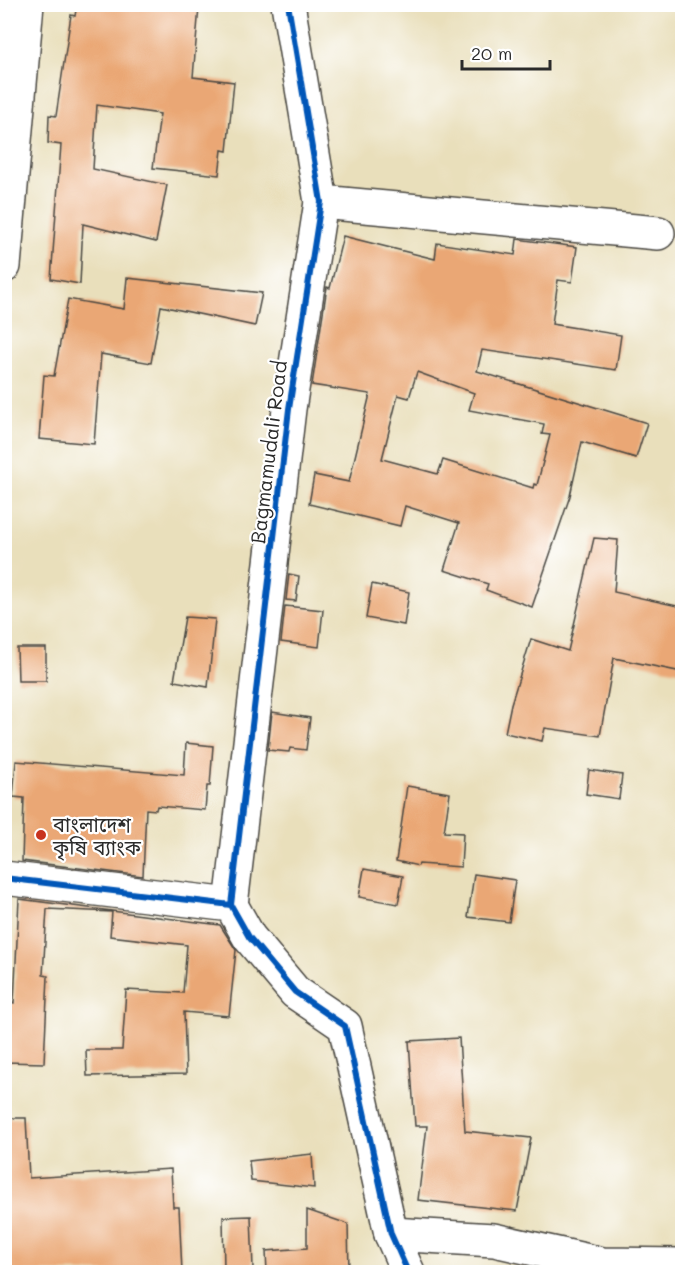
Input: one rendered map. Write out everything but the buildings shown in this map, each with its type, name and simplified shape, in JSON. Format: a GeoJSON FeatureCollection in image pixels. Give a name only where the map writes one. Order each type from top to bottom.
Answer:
{"type":"FeatureCollection","features":[{"type":"Feature","properties":{"kind":"street"},"geometry":{"type":"LineString","coordinates":[[4,266],[27,4]]}},
{"type":"Feature","properties":{"kind":"street","name":"Bagmamudali Road"},"geometry":{"type":"LineString","coordinates":[[231,905],[289,409],[321,202],[288,4]]}},
{"type":"Feature","properties":{"kind":"street"},"geometry":{"type":"LineString","coordinates":[[321,202],[658,233]]}},
{"type":"Feature","properties":{"kind":"street"},"geometry":{"type":"LineString","coordinates":[[4,878],[231,905],[249,936],[295,992],[345,1026],[391,1234],[408,1272]]}},
{"type":"Feature","properties":{"kind":"street"},"geometry":{"type":"LineString","coordinates":[[391,1234],[494,1240],[603,1264],[682,1265]]}},
{"type":"Feature","properties":{"kind":"cycle path"},"geometry":{"type":"LineString","coordinates":[[231,905],[289,409],[321,202],[288,4]]}},
{"type":"Feature","properties":{"kind":"cycle path"},"geometry":{"type":"LineString","coordinates":[[4,878],[231,905],[249,937],[295,992],[345,1026],[391,1234],[408,1272]]}},
{"type":"Feature","properties":{"kind":"place","name":"বাংলাদেশ কৃষি ব্যাংক"},"geometry":{"type":"Point","coordinates":[41,835]}}]}
